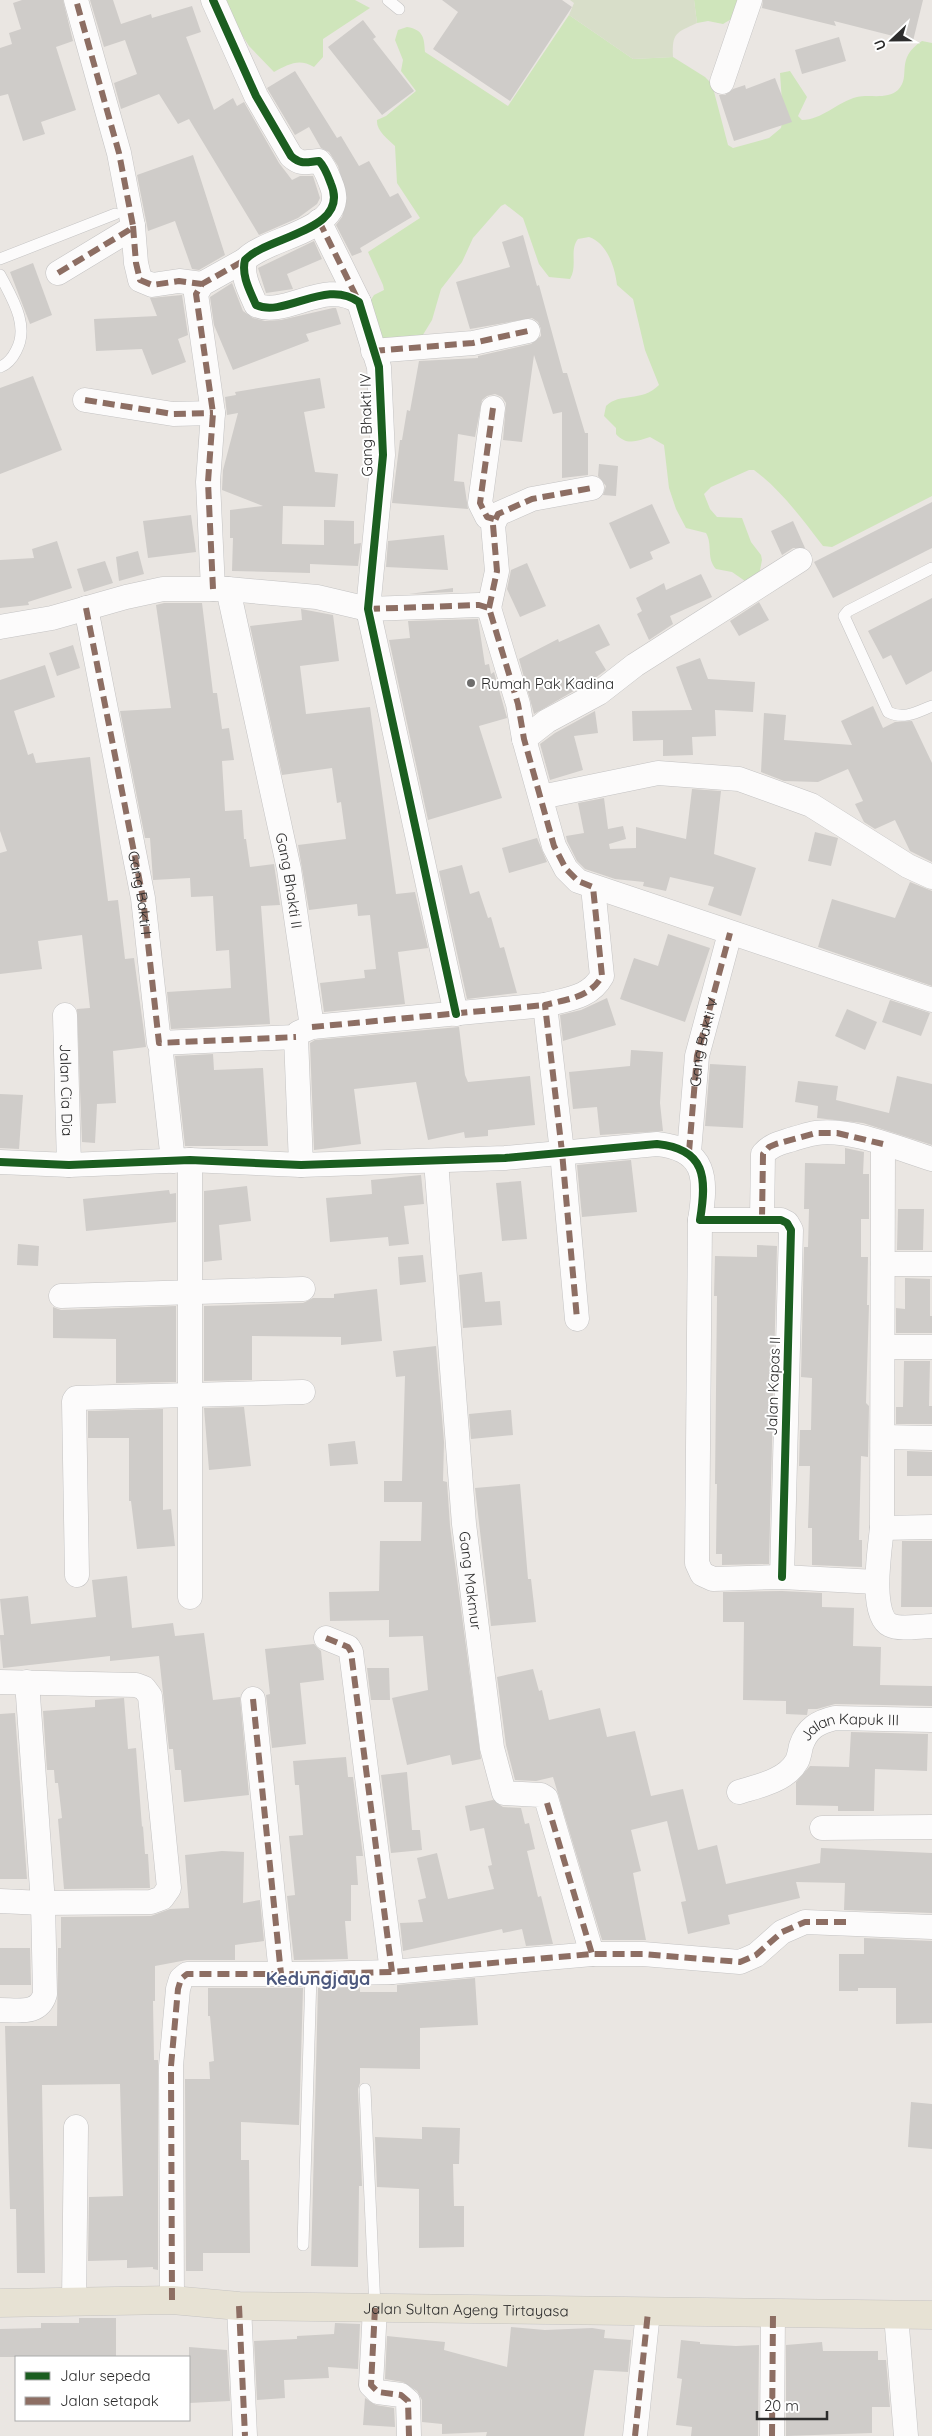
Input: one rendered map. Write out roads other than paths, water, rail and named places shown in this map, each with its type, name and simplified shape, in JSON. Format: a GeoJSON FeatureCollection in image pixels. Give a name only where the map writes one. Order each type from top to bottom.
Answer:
{"type":"FeatureCollection","features":[{"type":"Feature","properties":{"kind":"main road","name":"Jalan Sultan Ageng Tirtayasa"},"geometry":{"type":"LineString","coordinates":[[0,2303],[172,2300],[239,2306],[932,2315]]}},
{"type":"Feature","properties":{"kind":"street"},"geometry":{"type":"LineString","coordinates":[[76,0],[119,153],[124,220],[140,280],[152,285],[179,281],[202,284],[245,260],[257,250],[319,221],[332,210],[335,202],[334,191],[324,166],[318,161],[304,164],[297,162],[291,156],[256,96],[213,0]]}},
{"type":"Feature","properties":{"kind":"street"},"geometry":{"type":"LineString","coordinates":[[722,82],[750,0]]}},
{"type":"Feature","properties":{"kind":"street"},"geometry":{"type":"LineString","coordinates":[[58,273],[129,230],[124,220]]}},
{"type":"Feature","properties":{"kind":"street","name":"Gang Bhakti IV"},"geometry":{"type":"LineString","coordinates":[[319,221],[359,302],[379,367],[383,456],[368,609],[456,1014]]}},
{"type":"Feature","properties":{"kind":"street"},"geometry":{"type":"LineString","coordinates":[[245,260],[243,266],[248,288],[256,305],[264,308],[275,308],[305,298],[340,294],[351,296],[359,302]]}},
{"type":"Feature","properties":{"kind":"street","name":"Gang Bhakti II"},"geometry":{"type":"LineString","coordinates":[[202,284],[196,294],[213,413],[208,482],[220,589],[289,869],[304,1032],[301,1165]]}},
{"type":"Feature","properties":{"kind":"street"},"geometry":{"type":"LineString","coordinates":[[373,351],[473,343],[528,330]]}},
{"type":"Feature","properties":{"kind":"street"},"geometry":{"type":"LineString","coordinates":[[85,400],[174,414],[213,413]]}},
{"type":"Feature","properties":{"kind":"street"},"geometry":{"type":"LineString","coordinates":[[493,408],[480,503],[487,517],[494,519]]}},
{"type":"Feature","properties":{"kind":"street"},"geometry":{"type":"LineString","coordinates":[[592,488],[532,499],[498,514],[494,519],[493,525],[497,571],[490,608],[518,704],[524,739],[554,846],[566,869],[578,881],[593,887],[932,1000]]}},
{"type":"Feature","properties":{"kind":"street"},"geometry":{"type":"LineString","coordinates":[[524,739],[547,721],[599,693],[635,665],[800,560]]}},
{"type":"Feature","properties":{"kind":"street"},"geometry":{"type":"LineString","coordinates":[[0,627],[52,618],[163,589],[220,589],[317,597],[368,609],[479,605],[490,608]]}},
{"type":"Feature","properties":{"kind":"street","name":"Gang Bakti I"},"geometry":{"type":"LineString","coordinates":[[86,608],[143,898],[159,1044],[304,1032]]}},
{"type":"Feature","properties":{"kind":"street"},"geometry":{"type":"LineString","coordinates":[[541,797],[658,773],[739,779],[811,805],[908,866],[932,877]]}},
{"type":"Feature","properties":{"kind":"street"},"geometry":{"type":"LineString","coordinates":[[304,1032],[545,1005],[587,994],[597,985],[602,976],[593,887]]}},
{"type":"Feature","properties":{"kind":"street","name":"Gang Bakti V"},"geometry":{"type":"LineString","coordinates":[[689,1152],[694,1080],[700,1042],[730,933]]}},
{"type":"Feature","properties":{"kind":"street"},"geometry":{"type":"LineString","coordinates":[[545,1005],[562,1152],[577,1319]]}},
{"type":"Feature","properties":{"kind":"street","name":"Jalan Cia Dia"},"geometry":{"type":"LineString","coordinates":[[65,1015],[69,1165]]}},
{"type":"Feature","properties":{"kind":"street"},"geometry":{"type":"LineString","coordinates":[[161,1052],[181,1160],[190,1291],[190,1597]]}},
{"type":"Feature","properties":{"kind":"street"},"geometry":{"type":"LineString","coordinates":[[762,1220],[763,1154],[769,1147],[816,1133],[837,1133],[883,1144],[932,1159]]}},
{"type":"Feature","properties":{"kind":"street"},"geometry":{"type":"LineString","coordinates":[[0,1162],[69,1165],[181,1160],[301,1165],[436,1161],[657,1144],[675,1146],[689,1152],[703,1178],[704,1193],[700,1220],[697,1563],[702,1574],[713,1579],[782,1577],[876,1582]]}},
{"type":"Feature","properties":{"kind":"street"},"geometry":{"type":"LineString","coordinates":[[883,1144],[882,1528],[876,1582],[882,1618],[886,1623],[892,1626],[932,1626]]}},
{"type":"Feature","properties":{"kind":"street","name":"Gang Makmur"},"geometry":{"type":"LineString","coordinates":[[436,1161],[464,1524],[492,1748],[504,1793],[541,1795],[546,1798],[592,1954]]}},
{"type":"Feature","properties":{"kind":"street","name":"Jalan Kapas II"},"geometry":{"type":"LineString","coordinates":[[700,1220],[781,1220],[787,1223],[791,1230],[782,1577]]}},
{"type":"Feature","properties":{"kind":"street"},"geometry":{"type":"LineString","coordinates":[[883,1264],[932,1264]]}},
{"type":"Feature","properties":{"kind":"street"},"geometry":{"type":"LineString","coordinates":[[61,1296],[303,1289]]}},
{"type":"Feature","properties":{"kind":"street"},"geometry":{"type":"LineString","coordinates":[[883,1347],[932,1347]]}},
{"type":"Feature","properties":{"kind":"street"},"geometry":{"type":"LineString","coordinates":[[77,1575],[74,1401],[79,1397],[303,1392]]}},
{"type":"Feature","properties":{"kind":"street"},"geometry":{"type":"LineString","coordinates":[[883,1437],[932,1438]]}},
{"type":"Feature","properties":{"kind":"street"},"geometry":{"type":"LineString","coordinates":[[882,1528],[932,1527]]}},
{"type":"Feature","properties":{"kind":"street"},"geometry":{"type":"LineString","coordinates":[[326,1638],[348,1647],[351,1652],[392,1972]]}},
{"type":"Feature","properties":{"kind":"street"},"geometry":{"type":"LineString","coordinates":[[0,1682],[136,1685],[144,1688],[150,1696],[169,1888],[162,1898],[151,1902],[43,1903],[0,1901]]}},
{"type":"Feature","properties":{"kind":"street"},"geometry":{"type":"LineString","coordinates":[[0,2010],[34,2010],[42,2004],[45,1994],[43,1903],[27,1682]]}},
{"type":"Feature","properties":{"kind":"street"},"geometry":{"type":"LineString","coordinates":[[253,1699],[281,1974]]}},
{"type":"Feature","properties":{"kind":"street","name":"Jalan Kapuk III"},"geometry":{"type":"LineString","coordinates":[[738,1792],[774,1780],[786,1772],[796,1762],[809,1730],[819,1722],[835,1718],[932,1720]]}},
{"type":"Feature","properties":{"kind":"street"},"geometry":{"type":"LineString","coordinates":[[822,1828],[932,1827]]}},
{"type":"Feature","properties":{"kind":"street"},"geometry":{"type":"LineString","coordinates":[[172,2300],[171,2066],[179,1983],[187,1974],[392,1972],[592,1954],[643,1954],[740,1962],[756,1955],[782,1932],[805,1922],[932,1927]]}},
{"type":"Feature","properties":{"kind":"street"},"geometry":{"type":"LineString","coordinates":[[74,2303],[76,2127]]}},
{"type":"Feature","properties":{"kind":"street"},"geometry":{"type":"LineString","coordinates":[[239,2306],[245,2436]]}},
{"type":"Feature","properties":{"kind":"street"},"geometry":{"type":"LineString","coordinates":[[375,2308],[371,2385],[378,2392],[401,2395],[408,2401],[408,2436]]}},
{"type":"Feature","properties":{"kind":"street"},"geometry":{"type":"LineString","coordinates":[[635,2436],[648,2312]]}},
{"type":"Feature","properties":{"kind":"street"},"geometry":{"type":"LineString","coordinates":[[772,2436],[773,2313]]}},
{"type":"Feature","properties":{"kind":"street"},"geometry":{"type":"LineString","coordinates":[[896,2314],[906,2436]]}},
{"type":"Feature","properties":{"kind":"lane"},"geometry":{"type":"LineString","coordinates":[[388,0],[399,9]]}},
{"type":"Feature","properties":{"kind":"lane"},"geometry":{"type":"LineString","coordinates":[[0,259],[124,220]]}},
{"type":"Feature","properties":{"kind":"lane"},"geometry":{"type":"LineString","coordinates":[[0,275],[21,321],[21,341],[7,364],[0,367]]}},
{"type":"Feature","properties":{"kind":"lane"},"geometry":{"type":"LineString","coordinates":[[932,568],[848,610],[844,616],[888,712],[896,716],[908,716],[932,706]]}},
{"type":"Feature","properties":{"kind":"lane"},"geometry":{"type":"LineString","coordinates":[[304,2245],[311,1974]]}},
{"type":"Feature","properties":{"kind":"lane"},"geometry":{"type":"LineString","coordinates":[[365,2089],[375,2308]]}},
{"type":"Feature","properties":{"kind":"place","name":"Rumah Pak Kadina"},"geometry":{"type":"Point","coordinates":[471,683]}},
{"type":"Feature","properties":{"kind":"district","name":"Kedungjaya"},"geometry":{"type":"Point","coordinates":[318,1978]}}]}
